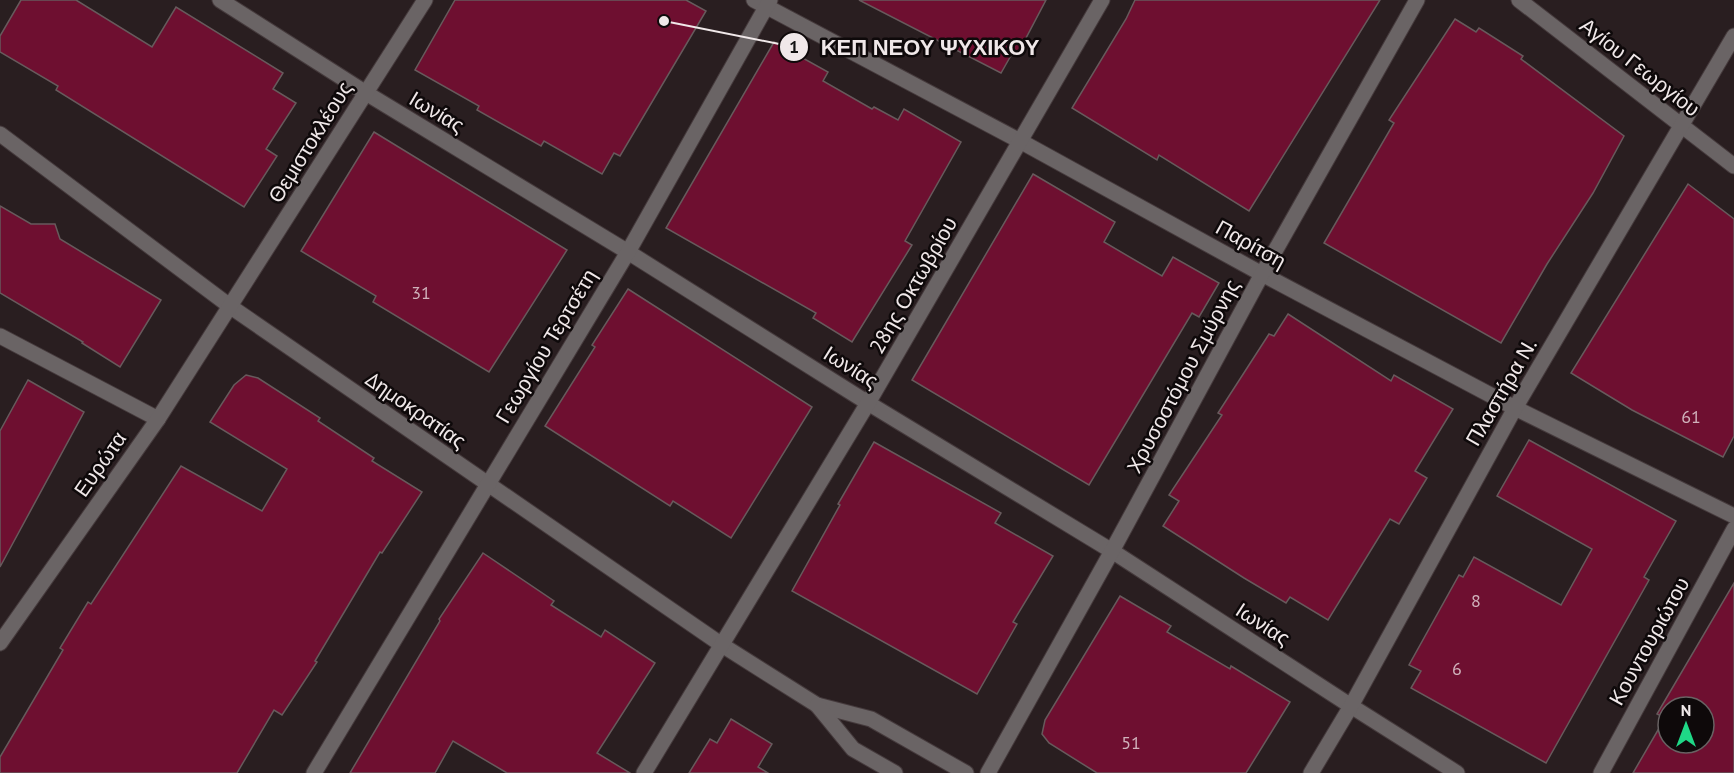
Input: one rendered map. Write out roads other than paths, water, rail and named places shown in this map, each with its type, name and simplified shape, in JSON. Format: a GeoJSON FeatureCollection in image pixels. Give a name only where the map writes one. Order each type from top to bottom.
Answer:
{"type":"FeatureCollection","features":[{"type":"Feature","properties":{"kind":"street","name":"Ιωνίας"},"geometry":{"type":"LineString","coordinates":[[220,0],[366,93],[1112,551],[1457,773]]}},
{"type":"Feature","properties":{"kind":"street","name":"Θεμιστοκλέους"},"geometry":{"type":"LineString","coordinates":[[231,307],[425,0]]}},
{"type":"Feature","properties":{"kind":"street","name":"28ης Οκτωβρίου"},"geometry":{"type":"LineString","coordinates":[[644,773],[868,403],[1102,0]]}},
{"type":"Feature","properties":{"kind":"street","name":"Χρυσοστόμου Σμύρνης"},"geometry":{"type":"LineString","coordinates":[[988,773],[1112,551],[1262,274],[1417,0]]}},
{"type":"Feature","properties":{"kind":"street","name":"Αγίου Γεωργίου"},"geometry":{"type":"LineString","coordinates":[[1520,0],[1734,166]]}},
{"type":"Feature","properties":{"kind":"street","name":"Παρίτση"},"geometry":{"type":"LineString","coordinates":[[763,2],[1262,274],[1515,408],[1734,516]]}},
{"type":"Feature","properties":{"kind":"street","name":"Γεωργίου Τερτσέτη"},"geometry":{"type":"LineString","coordinates":[[314,773],[486,484],[628,252],[763,2]]}},
{"type":"Feature","properties":{"kind":"street","name":"Πλαστήρα Ν."},"geometry":{"type":"LineString","coordinates":[[1311,773],[1351,706],[1515,408],[1734,36]]}},
{"type":"Feature","properties":{"kind":"street","name":"Δημοκρατίας"},"geometry":{"type":"LineString","coordinates":[[0,134],[231,307],[722,645],[817,705],[871,719],[966,773]]}},
{"type":"Feature","properties":{"kind":"street","name":"Ευρώτα"},"geometry":{"type":"LineString","coordinates":[[2,637],[158,419],[231,307]]}},
{"type":"Feature","properties":{"kind":"street"},"geometry":{"type":"LineString","coordinates":[[0,336],[158,419]]}},
{"type":"Feature","properties":{"kind":"street","name":"Κουντουριώτου"},"geometry":{"type":"LineString","coordinates":[[1601,773],[1734,529]]}},
{"type":"Feature","properties":{"kind":"street","name":"Δημοκρατίας"},"geometry":{"type":"LineString","coordinates":[[817,705],[853,749],[895,773]]}},
{"type":"Feature","properties":{"kind":"place","name":"ΚΕΠ ΝΕΟΥ ΨΥΧΙΚΟΥ"},"geometry":{"type":"Point","coordinates":[664,21]}}]}
